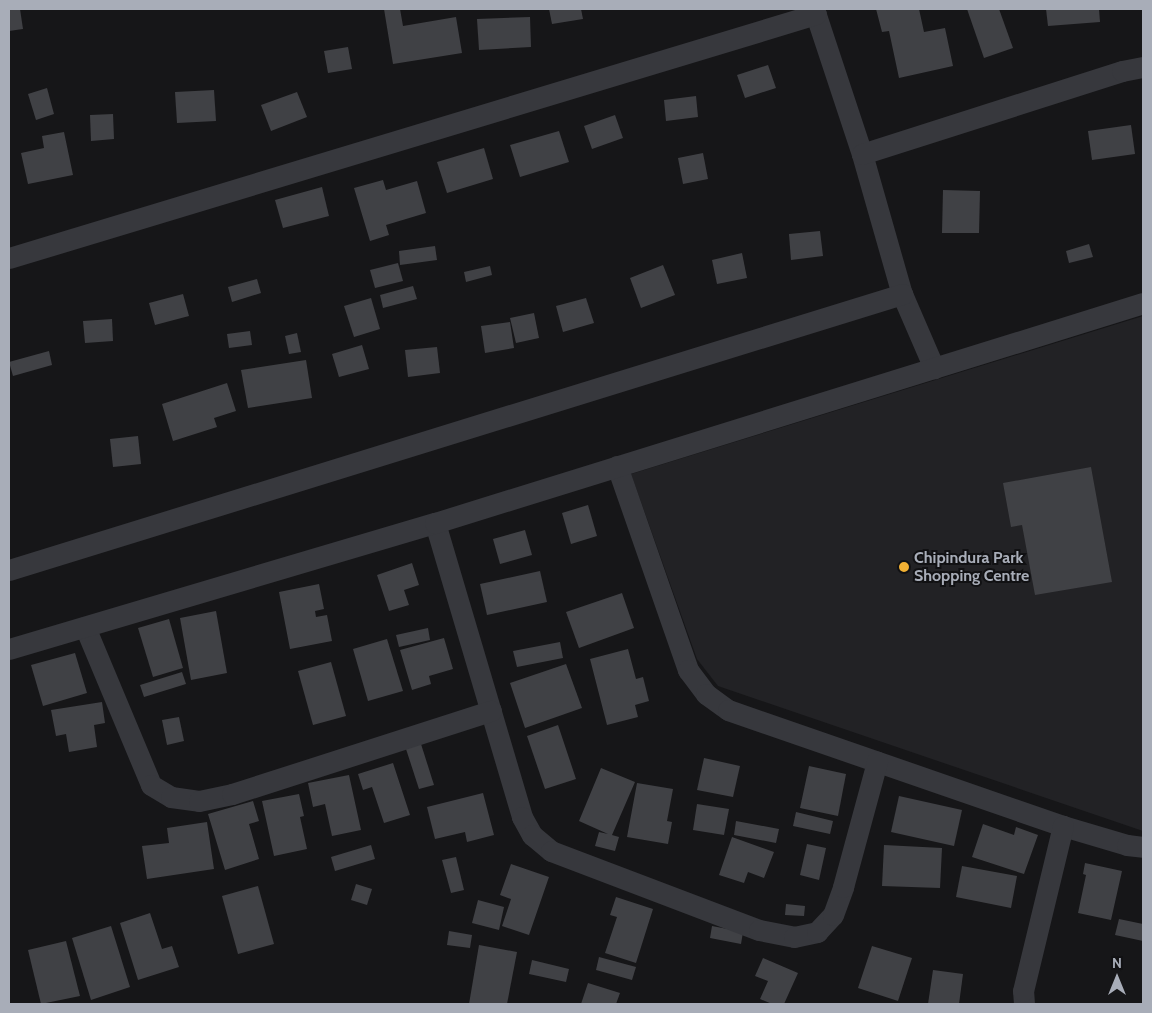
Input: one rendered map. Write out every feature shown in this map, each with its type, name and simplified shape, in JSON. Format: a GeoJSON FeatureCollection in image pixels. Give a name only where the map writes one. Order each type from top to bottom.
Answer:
{"type":"FeatureCollection","features":[{"type":"Feature","properties":{"kind":"street"},"geometry":{"type":"LineString","coordinates":[[9,258],[815,12],[862,154],[902,294],[934,368]]}},
{"type":"Feature","properties":{"kind":"street"},"geometry":{"type":"LineString","coordinates":[[862,154],[1122,71],[1143,67]]}},
{"type":"Feature","properties":{"kind":"street"},"geometry":{"type":"LineString","coordinates":[[9,570],[902,294]]}},
{"type":"Feature","properties":{"kind":"street"},"geometry":{"type":"LineString","coordinates":[[9,649],[435,523],[1143,304]]}},
{"type":"Feature","properties":{"kind":"street"},"geometry":{"type":"LineString","coordinates":[[617,466],[688,670],[706,694],[728,710],[1063,826],[1127,845],[1143,847]]}},
{"type":"Feature","properties":{"kind":"street"},"geometry":{"type":"LineString","coordinates":[[435,523],[522,817],[532,835],[551,852],[759,930],[794,937],[817,932],[834,915],[878,762]]}},
{"type":"Feature","properties":{"kind":"street"},"geometry":{"type":"LineString","coordinates":[[85,627],[151,785],[171,798],[199,801],[232,794],[491,711]]}},
{"type":"Feature","properties":{"kind":"street"},"geometry":{"type":"LineString","coordinates":[[1024,1004],[1023,991],[1063,826]]}},
{"type":"Feature","properties":{"kind":"shaded area","name":"Chipindura Park Shopping Centre"},"geometry":{"type":"Polygon","coordinates":[[[1143,316],[1143,831],[718,686],[697,659],[631,474],[1143,316]]]}},
{"type":"Feature","properties":{"kind":"building"},"geometry":{"type":"Polygon","coordinates":[[[9,9],[20,9],[23,29],[9,31],[9,9]]]}},
{"type":"Feature","properties":{"kind":"building"},"geometry":{"type":"Polygon","coordinates":[[[384,9],[400,9],[403,26],[456,17],[462,53],[393,64],[384,9]]]}},
{"type":"Feature","properties":{"kind":"building"},"geometry":{"type":"Polygon","coordinates":[[[549,9],[581,9],[583,19],[552,24],[549,9]]]}},
{"type":"Feature","properties":{"kind":"building"},"geometry":{"type":"Polygon","coordinates":[[[876,9],[919,9],[924,32],[945,28],[953,66],[899,78],[889,31],[882,32],[876,9]]]}},
{"type":"Feature","properties":{"kind":"building"},"geometry":{"type":"Polygon","coordinates":[[[967,9],[999,9],[1013,48],[984,58],[967,9]]]}},
{"type":"Feature","properties":{"kind":"building"},"geometry":{"type":"Polygon","coordinates":[[[1046,9],[1099,9],[1100,22],[1048,26],[1046,9]]]}},
{"type":"Feature","properties":{"kind":"building"},"geometry":{"type":"Polygon","coordinates":[[[530,17],[531,47],[479,50],[477,19],[530,17]]]}},
{"type":"Feature","properties":{"kind":"building"},"geometry":{"type":"Polygon","coordinates":[[[348,47],[352,69],[328,73],[324,51],[348,47]]]}},
{"type":"Feature","properties":{"kind":"building"},"geometry":{"type":"Polygon","coordinates":[[[768,65],[776,88],[745,98],[737,75],[768,65]]]}},
{"type":"Feature","properties":{"kind":"building"},"geometry":{"type":"Polygon","coordinates":[[[47,88],[54,114],[36,120],[28,94],[47,88]]]}},
{"type":"Feature","properties":{"kind":"building"},"geometry":{"type":"Polygon","coordinates":[[[214,90],[216,121],[177,123],[175,92],[214,90]]]}},
{"type":"Feature","properties":{"kind":"building"},"geometry":{"type":"Polygon","coordinates":[[[297,92],[307,117],[271,131],[261,105],[297,92]]]}},
{"type":"Feature","properties":{"kind":"building"},"geometry":{"type":"Polygon","coordinates":[[[696,96],[698,117],[666,121],[664,100],[696,96]]]}},
{"type":"Feature","properties":{"kind":"building"},"geometry":{"type":"Polygon","coordinates":[[[113,114],[114,139],[91,141],[90,115],[113,114]]]}},
{"type":"Feature","properties":{"kind":"building"},"geometry":{"type":"Polygon","coordinates":[[[615,115],[623,138],[592,149],[584,126],[615,115]]]}},
{"type":"Feature","properties":{"kind":"building"},"geometry":{"type":"Polygon","coordinates":[[[1131,125],[1135,154],[1092,160],[1088,131],[1131,125]]]}},
{"type":"Feature","properties":{"kind":"building"},"geometry":{"type":"Polygon","coordinates":[[[559,131],[569,162],[520,177],[510,145],[559,131]]]}},
{"type":"Feature","properties":{"kind":"building"},"geometry":{"type":"Polygon","coordinates":[[[64,132],[73,175],[28,184],[21,153],[44,148],[42,136],[64,132]]]}},
{"type":"Feature","properties":{"kind":"building"},"geometry":{"type":"Polygon","coordinates":[[[484,148],[493,179],[447,193],[437,162],[484,148]]]}},
{"type":"Feature","properties":{"kind":"building"},"geometry":{"type":"Polygon","coordinates":[[[703,153],[708,179],[683,184],[678,158],[703,153]]]}},
{"type":"Feature","properties":{"kind":"building"},"geometry":{"type":"Polygon","coordinates":[[[383,180],[386,190],[417,181],[426,213],[386,225],[389,235],[370,241],[354,188],[383,180]]]}},
{"type":"Feature","properties":{"kind":"building"},"geometry":{"type":"Polygon","coordinates":[[[322,187],[329,216],[283,228],[275,200],[322,187]]]}},
{"type":"Feature","properties":{"kind":"building"},"geometry":{"type":"Polygon","coordinates":[[[943,190],[980,191],[979,233],[942,233],[943,190]]]}},
{"type":"Feature","properties":{"kind":"building"},"geometry":{"type":"Polygon","coordinates":[[[820,231],[823,256],[791,260],[789,234],[820,231]]]}},
{"type":"Feature","properties":{"kind":"building"},"geometry":{"type":"Polygon","coordinates":[[[1089,244],[1093,257],[1069,263],[1066,251],[1089,244]]]}},
{"type":"Feature","properties":{"kind":"building"},"geometry":{"type":"Polygon","coordinates":[[[435,246],[437,260],[400,265],[399,251],[435,246]]]}},
{"type":"Feature","properties":{"kind":"building"},"geometry":{"type":"Polygon","coordinates":[[[742,253],[747,278],[717,284],[712,260],[742,253]]]}},
{"type":"Feature","properties":{"kind":"building"},"geometry":{"type":"Polygon","coordinates":[[[398,263],[403,281],[375,288],[370,270],[398,263]]]}},
{"type":"Feature","properties":{"kind":"building"},"geometry":{"type":"Polygon","coordinates":[[[663,265],[675,295],[641,308],[630,278],[663,265]]]}},
{"type":"Feature","properties":{"kind":"building"},"geometry":{"type":"Polygon","coordinates":[[[490,266],[492,275],[466,282],[464,272],[490,266]]]}},
{"type":"Feature","properties":{"kind":"building"},"geometry":{"type":"Polygon","coordinates":[[[257,279],[261,293],[232,302],[228,287],[257,279]]]}},
{"type":"Feature","properties":{"kind":"building"},"geometry":{"type":"Polygon","coordinates":[[[413,286],[417,299],[383,308],[380,295],[413,286]]]}},
{"type":"Feature","properties":{"kind":"building"},"geometry":{"type":"Polygon","coordinates":[[[183,294],[189,316],[155,325],[149,303],[183,294]]]}},
{"type":"Feature","properties":{"kind":"building"},"geometry":{"type":"Polygon","coordinates":[[[371,298],[380,329],[354,337],[344,306],[371,298]]]}},
{"type":"Feature","properties":{"kind":"building"},"geometry":{"type":"Polygon","coordinates":[[[586,298],[594,323],[563,332],[556,306],[586,298]]]}},
{"type":"Feature","properties":{"kind":"building"},"geometry":{"type":"Polygon","coordinates":[[[534,313],[539,338],[516,343],[510,318],[534,313]]]}},
{"type":"Feature","properties":{"kind":"building"},"geometry":{"type":"Polygon","coordinates":[[[112,319],[113,341],[85,343],[83,321],[112,319]]]}},
{"type":"Feature","properties":{"kind":"building"},"geometry":{"type":"Polygon","coordinates":[[[510,322],[514,348],[485,353],[481,326],[510,322]]]}},
{"type":"Feature","properties":{"kind":"building"},"geometry":{"type":"Polygon","coordinates":[[[250,331],[252,345],[229,348],[227,334],[250,331]]]}},
{"type":"Feature","properties":{"kind":"building"},"geometry":{"type":"Polygon","coordinates":[[[297,333],[301,352],[289,354],[285,336],[297,333]]]}},
{"type":"Feature","properties":{"kind":"building"},"geometry":{"type":"Polygon","coordinates":[[[362,345],[369,369],[339,377],[332,354],[362,345]]]}},
{"type":"Feature","properties":{"kind":"building"},"geometry":{"type":"Polygon","coordinates":[[[437,347],[440,373],[408,377],[405,350],[437,347]]]}},
{"type":"Feature","properties":{"kind":"building"},"geometry":{"type":"Polygon","coordinates":[[[49,351],[52,365],[13,376],[9,362],[49,351]]]}},
{"type":"Feature","properties":{"kind":"building"},"geometry":{"type":"Polygon","coordinates":[[[306,360],[312,398],[248,408],[241,370],[306,360]]]}},
{"type":"Feature","properties":{"kind":"building"},"geometry":{"type":"Polygon","coordinates":[[[227,383],[236,411],[214,418],[217,427],[173,441],[162,404],[227,383]]]}},
{"type":"Feature","properties":{"kind":"building"},"geometry":{"type":"Polygon","coordinates":[[[138,436],[141,464],[113,467],[110,439],[138,436]]]}},
{"type":"Feature","properties":{"kind":"building"},"geometry":{"type":"Polygon","coordinates":[[[1091,467],[1112,582],[1035,595],[1022,525],[1011,527],[1003,483],[1091,467]]]}},
{"type":"Feature","properties":{"kind":"building"},"geometry":{"type":"Polygon","coordinates":[[[588,505],[597,536],[571,544],[562,513],[588,505]]]}},
{"type":"Feature","properties":{"kind":"building"},"geometry":{"type":"Polygon","coordinates":[[[525,530],[532,555],[500,564],[493,539],[525,530]]]}},
{"type":"Feature","properties":{"kind":"building"},"geometry":{"type":"Polygon","coordinates":[[[412,563],[419,585],[404,590],[409,605],[389,611],[377,575],[412,563]]]}},
{"type":"Feature","properties":{"kind":"building"},"geometry":{"type":"Polygon","coordinates":[[[540,571],[547,602],[487,615],[480,584],[540,571]]]}},
{"type":"Feature","properties":{"kind":"building"},"geometry":{"type":"Polygon","coordinates":[[[319,584],[324,609],[315,611],[316,617],[327,615],[332,641],[290,649],[279,592],[319,584]]]}},
{"type":"Feature","properties":{"kind":"building"},"geometry":{"type":"Polygon","coordinates":[[[622,593],[634,628],[579,648],[566,612],[622,593]]]}},
{"type":"Feature","properties":{"kind":"building"},"geometry":{"type":"Polygon","coordinates":[[[216,611],[227,673],[191,680],[180,618],[216,611]]]}},
{"type":"Feature","properties":{"kind":"building"},"geometry":{"type":"Polygon","coordinates":[[[169,619],[183,668],[153,677],[138,628],[169,619]]]}},
{"type":"Feature","properties":{"kind":"building"},"geometry":{"type":"Polygon","coordinates":[[[428,628],[430,640],[399,647],[396,635],[428,628]]]}},
{"type":"Feature","properties":{"kind":"building"},"geometry":{"type":"Polygon","coordinates":[[[444,638],[453,669],[429,676],[431,684],[412,690],[400,650],[444,638]]]}},
{"type":"Feature","properties":{"kind":"building"},"geometry":{"type":"Polygon","coordinates":[[[387,639],[403,691],[368,701],[353,649],[387,639]]]}},
{"type":"Feature","properties":{"kind":"building"},"geometry":{"type":"Polygon","coordinates":[[[560,642],[563,658],[517,667],[513,651],[560,642]]]}},
{"type":"Feature","properties":{"kind":"building"},"geometry":{"type":"Polygon","coordinates":[[[628,649],[636,679],[643,677],[649,701],[635,705],[638,717],[607,725],[590,659],[628,649]]]}},
{"type":"Feature","properties":{"kind":"building"},"geometry":{"type":"Polygon","coordinates":[[[75,653],[87,693],[43,706],[31,665],[75,653]]]}},
{"type":"Feature","properties":{"kind":"building"},"geometry":{"type":"Polygon","coordinates":[[[331,662],[346,716],[313,725],[298,671],[331,662]]]}},
{"type":"Feature","properties":{"kind":"building"},"geometry":{"type":"Polygon","coordinates":[[[566,664],[582,708],[525,728],[510,683],[566,664]]]}},
{"type":"Feature","properties":{"kind":"building"},"geometry":{"type":"Polygon","coordinates":[[[182,672],[186,684],[144,697],[140,685],[182,672]]]}},
{"type":"Feature","properties":{"kind":"building"},"geometry":{"type":"Polygon","coordinates":[[[102,702],[105,723],[94,725],[97,747],[69,752],[66,734],[56,736],[51,710],[102,702]]]}},
{"type":"Feature","properties":{"kind":"building"},"geometry":{"type":"Polygon","coordinates":[[[179,717],[184,741],[167,745],[162,720],[179,717]]]}},
{"type":"Feature","properties":{"kind":"building"},"geometry":{"type":"Polygon","coordinates":[[[558,725],[576,779],[545,789],[527,736],[558,725]]]}},
{"type":"Feature","properties":{"kind":"building"},"geometry":{"type":"Polygon","coordinates":[[[421,744],[434,785],[419,789],[406,749],[421,744]]]}},
{"type":"Feature","properties":{"kind":"building"},"geometry":{"type":"Polygon","coordinates":[[[704,758],[740,766],[733,797],[697,790],[704,758]]]}},
{"type":"Feature","properties":{"kind":"building"},"geometry":{"type":"Polygon","coordinates":[[[393,763],[410,815],[384,823],[372,787],[363,790],[358,774],[393,763]]]}},
{"type":"Feature","properties":{"kind":"building"},"geometry":{"type":"Polygon","coordinates":[[[809,766],[846,774],[838,816],[800,808],[809,766]]]}},
{"type":"Feature","properties":{"kind":"building"},"geometry":{"type":"Polygon","coordinates":[[[601,768],[635,782],[612,835],[619,837],[615,851],[595,846],[599,832],[608,834],[579,821],[601,768]]]}},
{"type":"Feature","properties":{"kind":"building"},"geometry":{"type":"Polygon","coordinates":[[[349,775],[361,830],[332,836],[325,804],[313,807],[308,783],[349,775]]]}},
{"type":"Feature","properties":{"kind":"building"},"geometry":{"type":"Polygon","coordinates":[[[637,783],[673,789],[667,821],[672,822],[668,844],[627,837],[637,783]]]}},
{"type":"Feature","properties":{"kind":"building"},"geometry":{"type":"Polygon","coordinates":[[[483,793],[494,835],[467,842],[465,832],[435,839],[427,807],[483,793]]]}},
{"type":"Feature","properties":{"kind":"building"},"geometry":{"type":"Polygon","coordinates":[[[299,794],[304,816],[300,817],[307,849],[274,856],[262,801],[299,794]]]}},
{"type":"Feature","properties":{"kind":"building"},"geometry":{"type":"Polygon","coordinates":[[[899,796],[962,810],[954,846],[891,832],[899,796]]]}},
{"type":"Feature","properties":{"kind":"building"},"geometry":{"type":"Polygon","coordinates":[[[253,801],[259,821],[249,824],[259,859],[225,870],[208,814],[253,801]]]}},
{"type":"Feature","properties":{"kind":"building"},"geometry":{"type":"Polygon","coordinates":[[[697,804],[729,809],[724,835],[693,830],[697,804]]]}},
{"type":"Feature","properties":{"kind":"building"},"geometry":{"type":"Polygon","coordinates":[[[796,812],[833,821],[830,834],[793,826],[796,812]]]}},
{"type":"Feature","properties":{"kind":"building"},"geometry":{"type":"Polygon","coordinates":[[[736,821],[779,829],[776,843],[734,835],[736,821]]]}},
{"type":"Feature","properties":{"kind":"building"},"geometry":{"type":"Polygon","coordinates":[[[207,822],[214,869],[147,879],[142,846],[169,843],[167,828],[207,822]]]}},
{"type":"Feature","properties":{"kind":"building"},"geometry":{"type":"Polygon","coordinates":[[[983,824],[1014,835],[1016,827],[1038,835],[1024,874],[972,857],[983,824]]]}},
{"type":"Feature","properties":{"kind":"building"},"geometry":{"type":"Polygon","coordinates":[[[732,837],[774,852],[764,878],[748,872],[744,883],[719,875],[732,837]]]}},
{"type":"Feature","properties":{"kind":"building"},"geometry":{"type":"Polygon","coordinates":[[[807,844],[826,848],[819,880],[800,875],[807,844]]]}},
{"type":"Feature","properties":{"kind":"building"},"geometry":{"type":"Polygon","coordinates":[[[371,845],[375,859],[335,871],[331,857],[371,845]]]}},
{"type":"Feature","properties":{"kind":"building"},"geometry":{"type":"Polygon","coordinates":[[[884,845],[942,848],[940,888],[882,886],[884,845]]]}},
{"type":"Feature","properties":{"kind":"building"},"geometry":{"type":"Polygon","coordinates":[[[456,857],[464,890],[451,893],[442,860],[456,857]]]}},
{"type":"Feature","properties":{"kind":"building"},"geometry":{"type":"Polygon","coordinates":[[[1085,863],[1122,871],[1111,920],[1078,913],[1086,875],[1083,874],[1085,863]]]}},
{"type":"Feature","properties":{"kind":"building"},"geometry":{"type":"Polygon","coordinates":[[[511,864],[549,877],[529,935],[502,926],[511,899],[500,895],[511,864]]]}},
{"type":"Feature","properties":{"kind":"building"},"geometry":{"type":"Polygon","coordinates":[[[962,866],[1017,876],[1011,908],[956,897],[962,866]]]}},
{"type":"Feature","properties":{"kind":"building"},"geometry":{"type":"Polygon","coordinates":[[[356,884],[372,889],[367,905],[351,900],[356,884]]]}},
{"type":"Feature","properties":{"kind":"building"},"geometry":{"type":"Polygon","coordinates":[[[258,886],[274,944],[238,954],[222,896],[258,886]]]}},
{"type":"Feature","properties":{"kind":"building"},"geometry":{"type":"Polygon","coordinates":[[[616,897],[653,909],[636,963],[605,953],[617,917],[610,915],[616,897]]]}},
{"type":"Feature","properties":{"kind":"building"},"geometry":{"type":"Polygon","coordinates":[[[478,900],[504,907],[499,930],[472,923],[478,900]]]}},
{"type":"Feature","properties":{"kind":"building"},"geometry":{"type":"Polygon","coordinates":[[[786,904],[805,906],[804,916],[785,915],[786,904]]]}},
{"type":"Feature","properties":{"kind":"building"},"geometry":{"type":"Polygon","coordinates":[[[150,913],[162,949],[172,946],[179,967],[138,980],[120,923],[150,913]]]}},
{"type":"Feature","properties":{"kind":"building"},"geometry":{"type":"Polygon","coordinates":[[[1119,919],[1143,924],[1143,941],[1115,935],[1119,919]]]}},
{"type":"Feature","properties":{"kind":"building"},"geometry":{"type":"Polygon","coordinates":[[[111,926],[130,987],[91,1000],[72,938],[111,926]]]}},
{"type":"Feature","properties":{"kind":"building"},"geometry":{"type":"Polygon","coordinates":[[[712,926],[743,932],[741,944],[710,938],[712,926]]]}},
{"type":"Feature","properties":{"kind":"building"},"geometry":{"type":"Polygon","coordinates":[[[449,931],[472,935],[470,948],[447,945],[449,931]]]}},
{"type":"Feature","properties":{"kind":"building"},"geometry":{"type":"Polygon","coordinates":[[[66,941],[80,996],[41,1004],[28,950],[66,941]]]}},
{"type":"Feature","properties":{"kind":"building"},"geometry":{"type":"Polygon","coordinates":[[[479,945],[517,952],[507,1004],[469,1004],[479,945]]]}},
{"type":"Feature","properties":{"kind":"building"},"geometry":{"type":"Polygon","coordinates":[[[872,946],[912,958],[898,1001],[858,988],[872,946]]]}},
{"type":"Feature","properties":{"kind":"building"},"geometry":{"type":"Polygon","coordinates":[[[599,957],[636,967],[632,980],[596,970],[599,957]]]}},
{"type":"Feature","properties":{"kind":"building"},"geometry":{"type":"Polygon","coordinates":[[[763,958],[798,973],[784,1004],[772,1004],[760,999],[768,981],[755,976],[763,958]]]}},
{"type":"Feature","properties":{"kind":"building"},"geometry":{"type":"Polygon","coordinates":[[[532,960],[569,969],[566,982],[529,974],[532,960]]]}},
{"type":"Feature","properties":{"kind":"building"},"geometry":{"type":"Polygon","coordinates":[[[933,970],[963,974],[959,1004],[928,1004],[933,970]]]}},
{"type":"Feature","properties":{"kind":"building"},"geometry":{"type":"Polygon","coordinates":[[[588,983],[620,993],[616,1004],[581,1004],[588,983]]]}},
{"type":"Feature","properties":{"kind":"place","name":"Chipindura Park Shopping Centre"},"geometry":{"type":"Point","coordinates":[904,567]}}]}
